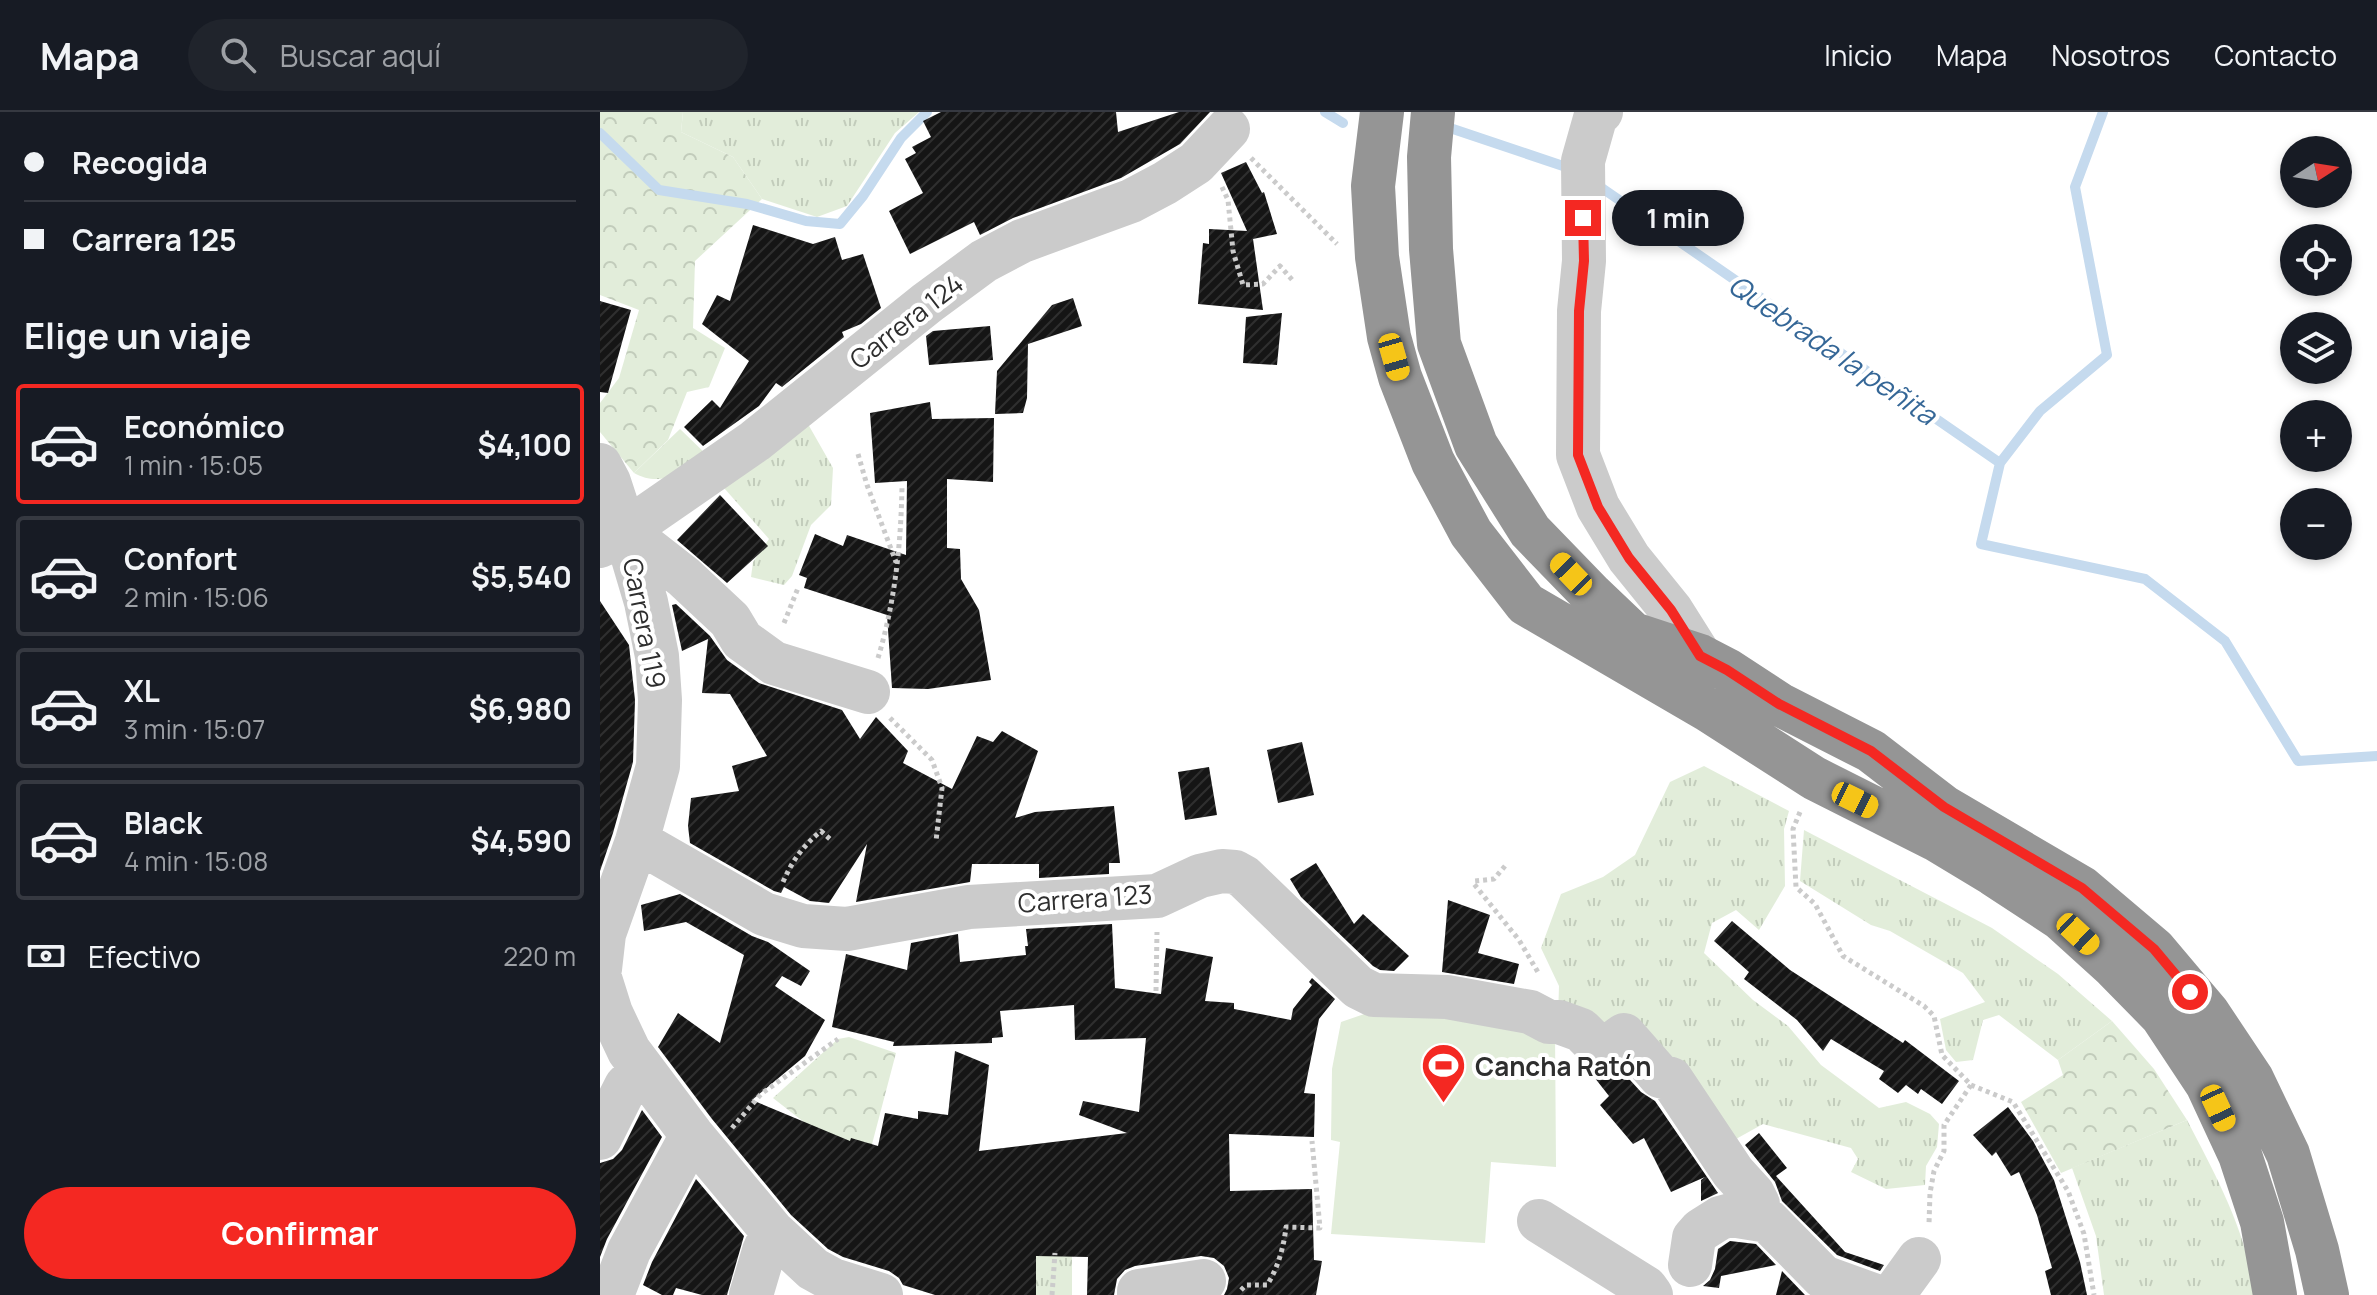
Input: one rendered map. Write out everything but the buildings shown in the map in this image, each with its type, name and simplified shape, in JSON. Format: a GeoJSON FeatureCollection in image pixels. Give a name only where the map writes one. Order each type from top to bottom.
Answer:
{"type":"FeatureCollection","features":[{"type":"Feature","properties":{"kind":"highway"},"geometry":{"type":"LineString","coordinates":[[1382,112],[1373,186],[1377,257],[1389,337],[1400,377],[1433,462],[1471,533],[1526,604],[1708,710],[1814,778],[1935,839],[2060,918],[2114,967],[2162,1016],[2207,1084],[2240,1155],[2262,1222],[2275,1295]]}},
{"type":"Feature","properties":{"kind":"highway"},"geometry":{"type":"LineString","coordinates":[[1433,112],[1429,157],[1430,234],[1439,344],[1476,445],[1530,531],[1633,634],[1700,656],[1779,704],[1871,751],[1944,807],[2082,888],[2154,949],[2208,1013],[2252,1079],[2288,1154],[2327,1295]]}},
{"type":"Feature","properties":{"kind":"street"},"geometry":{"type":"LineString","coordinates":[[1601,112],[1596,115],[1582,179],[1584,261],[1579,311],[1578,455],[1598,507],[1629,558],[1671,610],[1700,656],[1673,691]]}},
{"type":"Feature","properties":{"kind":"street","name":"Carrera 124"},"geometry":{"type":"LineString","coordinates":[[613,538],[755,441],[984,261],[1022,241],[1131,201],[1221,151]]}},
{"type":"Feature","properties":{"kind":"street","name":"Carrera 119"},"geometry":{"type":"LineString","coordinates":[[600,465],[609,482],[613,538],[649,616],[657,656],[660,700],[658,766],[637,841],[604,934],[600,964],[611,1013],[642,1070],[773,1232],[813,1269],[833,1280],[873,1294]]}},
{"type":"Feature","properties":{"kind":"street"},"geometry":{"type":"LineString","coordinates":[[613,538],[684,577],[730,620],[742,640],[774,663],[868,692]]}},
{"type":"Feature","properties":{"kind":"street","name":"Carrera 123"},"geometry":{"type":"LineString","coordinates":[[637,841],[764,914],[803,926],[847,929],[969,907],[1157,896],[1200,876],[1222,871],[1235,872],[1244,877],[1358,987],[1374,995],[1447,997],[1530,1012],[1581,1030],[1593,1042],[1606,1048],[1624,1035],[1660,1076],[1671,1079],[1733,1172],[1753,1194],[1758,1204],[1755,1219]]}},
{"type":"Feature","properties":{"kind":"street"},"geometry":{"type":"LineString","coordinates":[[600,1138],[626,1086],[642,1070]]}},
{"type":"Feature","properties":{"kind":"street"},"geometry":{"type":"LineString","coordinates":[[612,1295],[629,1251],[700,1145]]}},
{"type":"Feature","properties":{"kind":"street"},"geometry":{"type":"LineString","coordinates":[[1690,1265],[1694,1238],[1720,1218],[1731,1215],[1768,1221],[1823,1277],[1873,1295]]}},
{"type":"Feature","properties":{"kind":"street"},"geometry":{"type":"LineString","coordinates":[[1539,1221],[1646,1288],[1651,1295]]}},
{"type":"Feature","properties":{"kind":"street"},"geometry":{"type":"LineString","coordinates":[[751,1295],[773,1232]]}},
{"type":"Feature","properties":{"kind":"street"},"geometry":{"type":"LineString","coordinates":[[1139,1295],[1139,1291],[1222,1288]]}},
{"type":"Feature","properties":{"kind":"path"},"geometry":{"type":"LineString","coordinates":[[1221,151],[1347,254]]}},
{"type":"Feature","properties":{"kind":"path"},"geometry":{"type":"LineString","coordinates":[[1221,151],[1233,251],[1243,285],[1263,284],[1280,266],[1294,282]]}},
{"type":"Feature","properties":{"kind":"path"},"geometry":{"type":"LineString","coordinates":[[858,454],[871,499],[898,565]]}},
{"type":"Feature","properties":{"kind":"path"},"geometry":{"type":"LineString","coordinates":[[902,486],[898,565],[883,640],[868,692],[932,760],[942,788],[936,841]]}},
{"type":"Feature","properties":{"kind":"path"},"geometry":{"type":"LineString","coordinates":[[1814,778],[1793,829],[1796,887],[1815,904],[1843,956],[1924,1006],[1934,1016],[1942,1055],[1971,1085],[2013,1102],[2068,1191],[2084,1234],[2094,1295]]}},
{"type":"Feature","properties":{"kind":"path"},"geometry":{"type":"LineString","coordinates":[[764,914],[780,889],[791,863],[806,844],[821,831],[831,840]]}},
{"type":"Feature","properties":{"kind":"path"},"geometry":{"type":"LineString","coordinates":[[1505,866],[1494,879],[1475,881],[1474,884],[1519,940],[1540,974],[1535,987],[1544,1019]]}},
{"type":"Feature","properties":{"kind":"path"},"geometry":{"type":"LineString","coordinates":[[1156,991],[1157,896]]}},
{"type":"Feature","properties":{"kind":"path"},"geometry":{"type":"LineString","coordinates":[[700,1145],[761,1094],[838,1039]]}},
{"type":"Feature","properties":{"kind":"path"},"geometry":{"type":"LineString","coordinates":[[1909,1273],[1929,1233],[1930,1193],[1934,1171],[1944,1151],[1944,1125],[1971,1085]]}},
{"type":"Feature","properties":{"kind":"path"},"geometry":{"type":"LineString","coordinates":[[1222,1288],[1239,1291],[1246,1285],[1267,1285],[1286,1227],[1320,1228],[1312,1141]]}},
{"type":"Feature","properties":{"kind":"path"},"geometry":{"type":"LineString","coordinates":[[1052,1295],[1055,1253]]}},
{"type":"Feature","properties":{"kind":"green space"},"geometry":{"type":"Polygon","coordinates":[[[600,112],[683,112],[681,132],[733,157],[762,199],[695,261],[693,328],[725,348],[709,387],[687,392],[668,440],[634,473],[600,432],[600,403],[619,378],[639,310],[600,295],[600,112]]]}},
{"type":"Feature","properties":{"kind":"green space"},"geometry":{"type":"Polygon","coordinates":[[[683,112],[919,112],[895,133],[847,206],[817,217],[762,199],[733,157],[681,132],[683,112]]]}},
{"type":"Feature","properties":{"kind":"green space"},"geometry":{"type":"Polygon","coordinates":[[[804,417],[833,468],[831,505],[811,525],[792,576],[784,585],[751,577],[753,562],[769,539],[717,480],[804,417]]]}},
{"type":"Feature","properties":{"kind":"green space"},"geometry":{"type":"Polygon","coordinates":[[[680,429],[708,456],[672,476],[654,479],[634,473],[680,429]]]}},
{"type":"Feature","properties":{"kind":"green space"},"geometry":{"type":"Polygon","coordinates":[[[1704,766],[1789,811],[1784,829],[1785,886],[1759,930],[1736,910],[1712,923],[1704,953],[1753,1000],[1788,1026],[1821,1065],[1879,1108],[1906,1102],[1930,1114],[1939,1124],[1937,1147],[1926,1166],[1925,1185],[1886,1189],[1851,1172],[1858,1159],[1851,1148],[1763,1124],[1727,1144],[1558,1017],[1559,986],[1541,948],[1561,894],[1603,877],[1635,855],[1670,782],[1704,766]]]}},
{"type":"Feature","properties":{"kind":"green space"},"geometry":{"type":"Polygon","coordinates":[[[1804,830],[1992,928],[2058,974],[2112,1021],[2058,1060],[1999,1015],[1983,1020],[1973,1060],[1956,1062],[1946,1050],[1940,1019],[1985,1002],[1963,973],[1890,931],[1871,925],[1800,881],[1804,830]]]}},
{"type":"Feature","properties":{"kind":"green space","name":"Cancha Ratón"},"geometry":{"type":"Polygon","coordinates":[[[1376,1010],[1555,1030],[1556,1167],[1491,1162],[1485,1243],[1331,1234],[1340,1142],[1331,1140],[1332,1069],[1341,1022],[1376,1010]]]}},
{"type":"Feature","properties":{"kind":"green space"},"geometry":{"type":"Polygon","coordinates":[[[2112,1021],[2154,1069],[2187,1120],[2061,1173],[2021,1102],[2063,1075],[2058,1060],[2112,1021]]]}},
{"type":"Feature","properties":{"kind":"green space"},"geometry":{"type":"Polygon","coordinates":[[[849,1037],[896,1053],[871,1148],[818,1133],[773,1098],[838,1039],[849,1037]]]}},
{"type":"Feature","properties":{"kind":"green space"},"geometry":{"type":"Polygon","coordinates":[[[2187,1120],[2238,1227],[2254,1295],[2104,1295],[2096,1236],[2072,1168],[2187,1120]]]}},
{"type":"Feature","properties":{"kind":"green space"},"geometry":{"type":"Polygon","coordinates":[[[1036,1252],[1072,1253],[1072,1295],[1036,1295],[1036,1252]]]}},
{"type":"Feature","properties":{"kind":"waterway","name":"Quebrada la peñita"},"geometry":{"type":"LineString","coordinates":[[600,133],[659,190],[747,204],[806,221],[840,224],[863,196],[901,138],[927,112]]}},
{"type":"Feature","properties":{"kind":"waterway","name":"Quebrada la peñita"},"geometry":{"type":"LineString","coordinates":[[1325,112],[1343,123]]}},
{"type":"Feature","properties":{"kind":"waterway"},"geometry":{"type":"LineString","coordinates":[[2103,112],[2075,187],[2107,355],[2040,411],[2000,463],[1981,544],[2145,579],[2225,641],[2298,761],[2377,756]]}},
{"type":"Feature","properties":{"kind":"waterway","name":"Quebrada la peñita"},"geometry":{"type":"LineString","coordinates":[[1453,129],[1572,169]]}},
{"type":"Feature","properties":{"kind":"waterway","name":"Quebrada la peñita"},"geometry":{"type":"LineString","coordinates":[[1596,184],[2000,463]]}},
{"type":"Feature","properties":{"kind":"place","name":"Cancha Ratón"},"geometry":{"type":"Point","coordinates":[1444,1105]}},
{"type":"Feature","properties":{"kind":"route"},"geometry":{"type":"LineString","coordinates":[[1583,218],[1578,455],[1598,507],[1629,558],[1671,610],[1700,656],[1779,704],[1871,751],[1944,807],[2082,888],[2154,949],[2190,992]]}}]}
